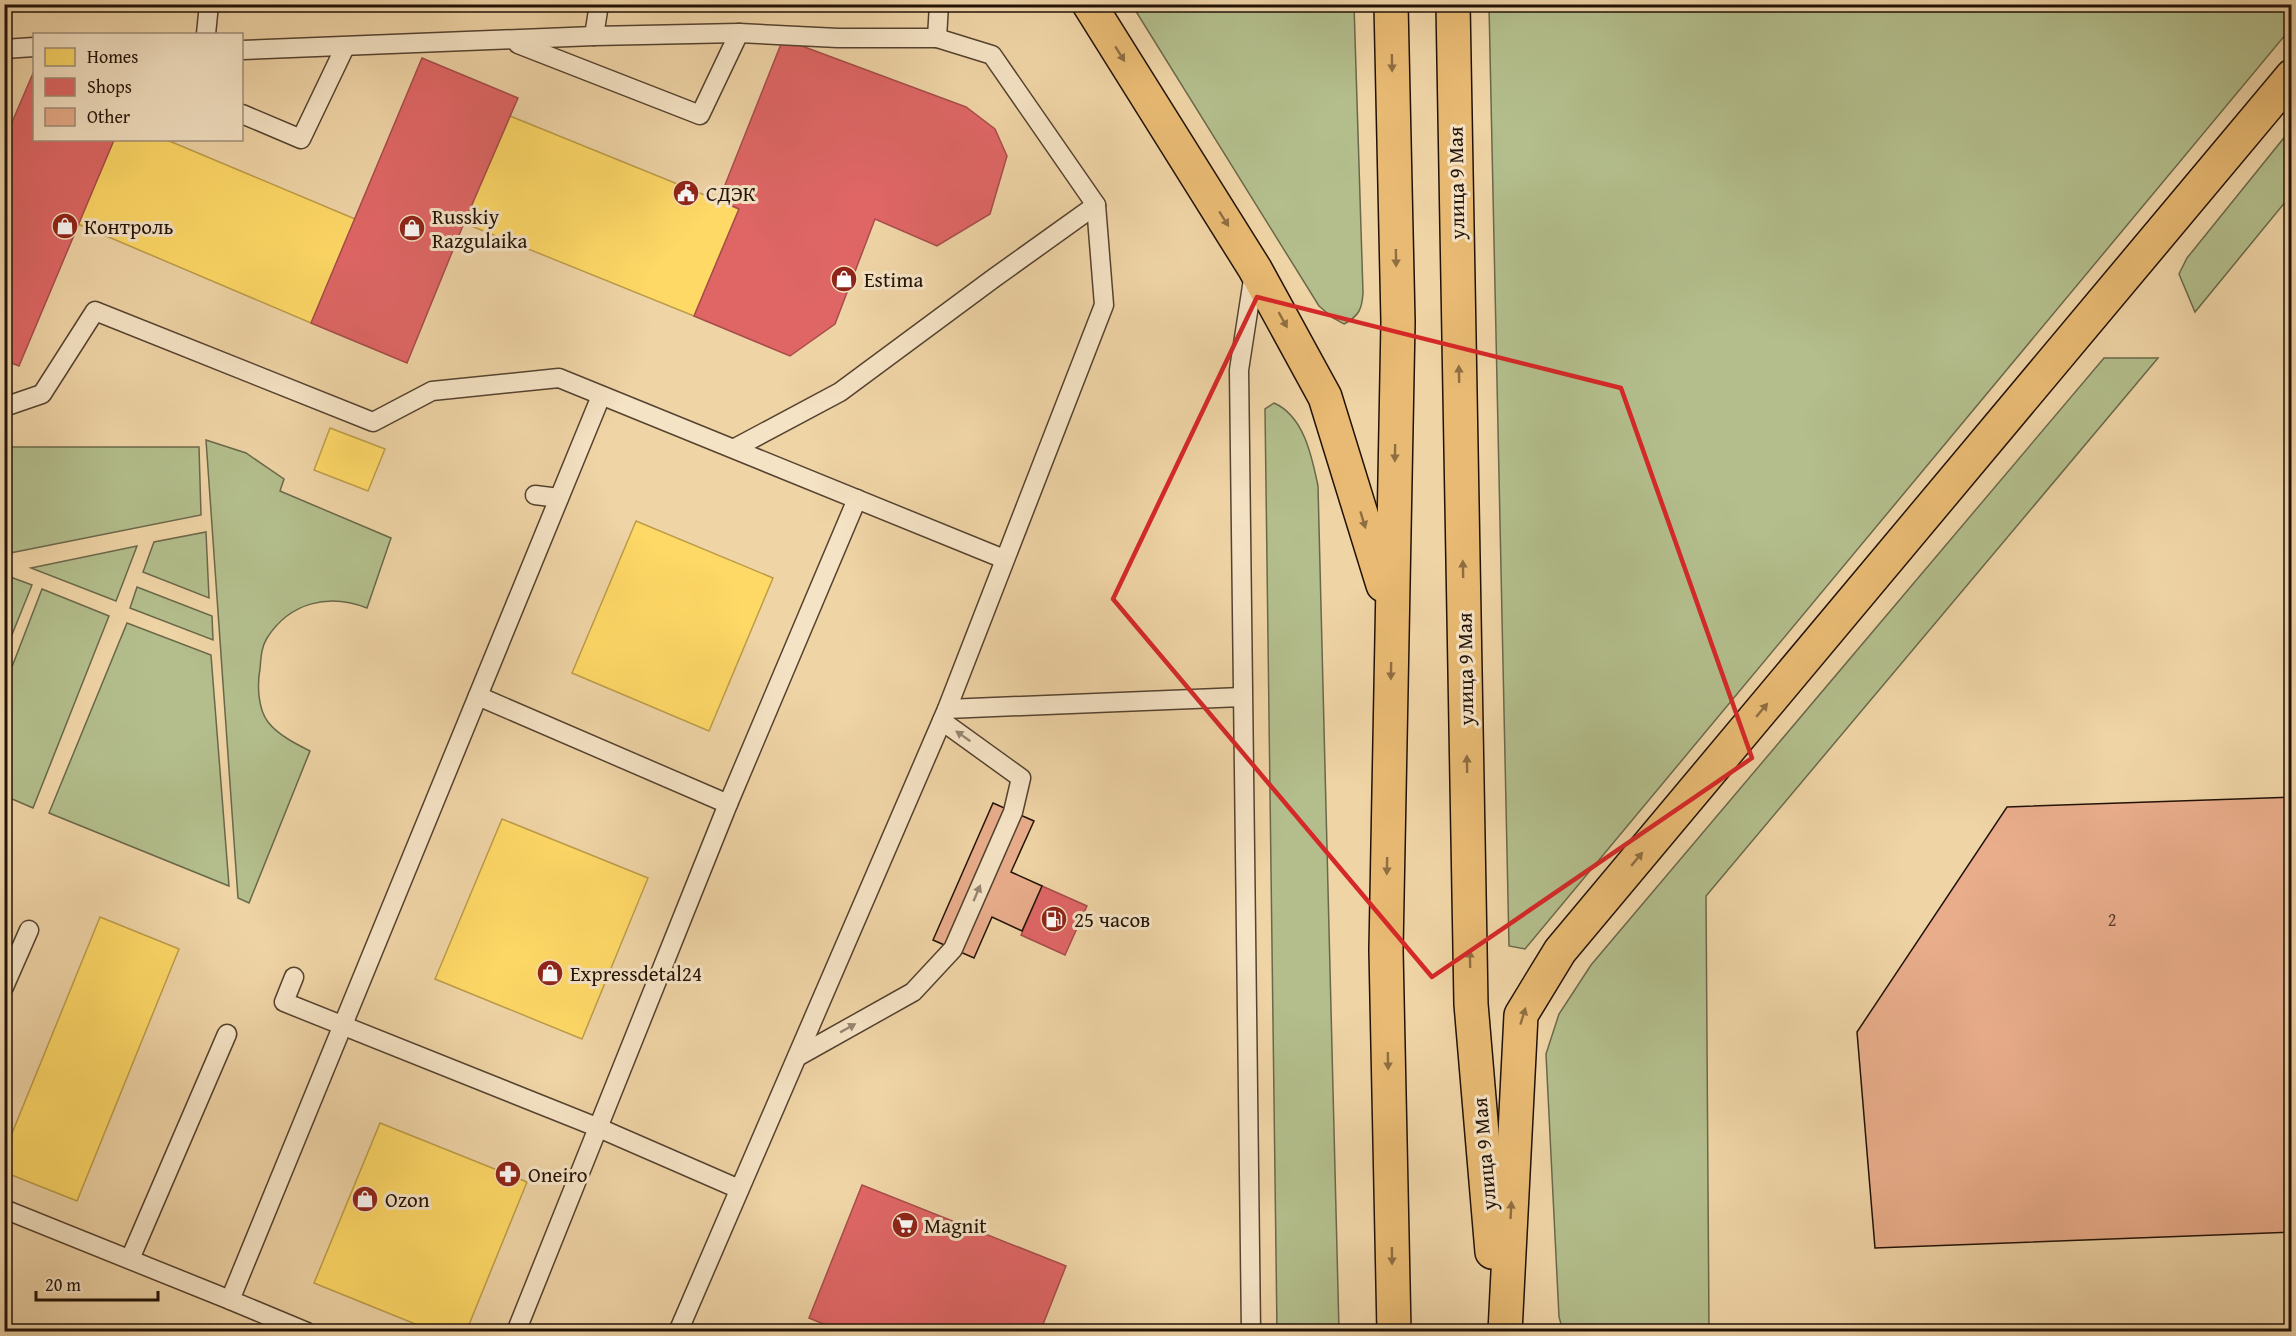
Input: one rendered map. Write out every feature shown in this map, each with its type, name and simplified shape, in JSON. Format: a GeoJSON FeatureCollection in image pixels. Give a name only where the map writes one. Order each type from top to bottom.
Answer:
{"type":"FeatureCollection","features":[{"type":"Feature","properties":{"kind":"main road"},"geometry":{"type":"LineString","coordinates":[[1089,4],[1255,269],[1325,397],[1392,612]]}},
{"type":"Feature","properties":{"kind":"main road"},"geometry":{"type":"LineString","coordinates":[[1391,4],[1398,322],[1386,950],[1394,1332]]}},
{"type":"Feature","properties":{"kind":"main road","name":"улица 9 Мая"},"geometry":{"type":"LineString","coordinates":[[1453,4],[1471,1004],[1499,1332]]}},
{"type":"Feature","properties":{"kind":"main road"},"geometry":{"type":"LineString","coordinates":[[1505,1332],[1521,1015],[1560,951],[2292,76]]}},
{"type":"Feature","properties":{"kind":"lane"},"geometry":{"type":"LineString","coordinates":[[206,33],[209,4]]}},
{"type":"Feature","properties":{"kind":"lane"},"geometry":{"type":"LineString","coordinates":[[594,36],[599,4]]}},
{"type":"Feature","properties":{"kind":"lane"},"geometry":{"type":"LineString","coordinates":[[936,38],[939,4]]}},
{"type":"Feature","properties":{"kind":"lane"},"geometry":{"type":"LineString","coordinates":[[511,41],[700,115],[739,33]]}},
{"type":"Feature","properties":{"kind":"lane"},"geometry":{"type":"LineString","coordinates":[[243,50],[594,36],[739,33],[838,38],[936,38],[992,55],[1096,205],[1104,305],[945,715],[678,1332]]}},
{"type":"Feature","properties":{"kind":"lane"},"geometry":{"type":"LineString","coordinates":[[4,50],[33,47]]}},
{"type":"Feature","properties":{"kind":"lane"},"geometry":{"type":"LineString","coordinates":[[243,114],[301,139],[345,47]]}},
{"type":"Feature","properties":{"kind":"lane"},"geometry":{"type":"LineString","coordinates":[[735,448],[840,392],[993,278],[1096,205]]}},
{"type":"Feature","properties":{"kind":"lane"},"geometry":{"type":"LineString","coordinates":[[1251,1332],[1239,370],[1255,269]]}},
{"type":"Feature","properties":{"kind":"lane"},"geometry":{"type":"LineString","coordinates":[[4,408],[42,394],[95,311],[373,422],[432,391],[559,378],[1004,559]]}},
{"type":"Feature","properties":{"kind":"lane"},"geometry":{"type":"LineString","coordinates":[[230,1300],[601,396]]}},
{"type":"Feature","properties":{"kind":"lane"},"geometry":{"type":"LineString","coordinates":[[536,495],[559,498]]}},
{"type":"Feature","properties":{"kind":"lane"},"geometry":{"type":"LineString","coordinates":[[516,1332],[728,804],[858,499]]}},
{"type":"Feature","properties":{"kind":"lane"},"geometry":{"type":"LineString","coordinates":[[478,696],[728,804]]}},
{"type":"Feature","properties":{"kind":"lane"},"geometry":{"type":"LineString","coordinates":[[945,715],[1242,697]]}},
{"type":"Feature","properties":{"kind":"lane"},"geometry":{"type":"LineString","coordinates":[[797,1057],[913,992],[953,949],[1013,812],[1022,778],[945,715]]}},
{"type":"Feature","properties":{"kind":"lane"},"geometry":{"type":"LineString","coordinates":[[4,987],[29,930]]}},
{"type":"Feature","properties":{"kind":"lane"},"geometry":{"type":"LineString","coordinates":[[294,977],[284,1002],[599,1128],[739,1189]]}},
{"type":"Feature","properties":{"kind":"lane"},"geometry":{"type":"LineString","coordinates":[[130,1259],[227,1034]]}},
{"type":"Feature","properties":{"kind":"lane"},"geometry":{"type":"LineString","coordinates":[[4,1209],[307,1332]]}},
{"type":"Feature","properties":{"kind":"highlighted area"},"geometry":{"type":"Polygon","coordinates":[[[1257,297],[1621,388],[1752,758],[1432,977],[1113,599],[1257,297]]]}},
{"type":"Feature","properties":{"kind":"green space"},"geometry":{"type":"Polygon","coordinates":[[[1132,5],[1354,5],[1363,293],[1359,312],[1349,321],[1344,324],[1319,306],[1132,5]]]}},
{"type":"Feature","properties":{"kind":"green space"},"geometry":{"type":"Polygon","coordinates":[[[1489,5],[2292,5],[2291,28],[1525,949],[1509,946],[1489,5]]]}},
{"type":"Feature","properties":{"kind":"green space"},"geometry":{"type":"Polygon","coordinates":[[[2291,129],[2291,195],[2195,312],[2179,274],[2187,258],[2291,129]]]}},
{"type":"Feature","properties":{"kind":"green space"},"geometry":{"type":"Polygon","coordinates":[[[2104,358],[2158,358],[1706,896],[1709,1331],[1563,1331],[1559,1317],[1546,1054],[1559,1014],[1591,965],[2104,358]]]}},
{"type":"Feature","properties":{"kind":"green space"},"geometry":{"type":"Polygon","coordinates":[[[1274,403],[1293,417],[1300,427],[1313,463],[1318,486],[1339,1331],[1277,1331],[1265,409],[1274,403]]]}},
{"type":"Feature","properties":{"kind":"green space"},"geometry":{"type":"Polygon","coordinates":[[[206,440],[246,453],[284,479],[280,491],[391,538],[367,608],[339,601],[311,604],[287,616],[267,638],[261,657],[259,675],[260,704],[272,727],[310,751],[249,903],[238,898],[206,440]]]}},
{"type":"Feature","properties":{"kind":"green space"},"geometry":{"type":"Polygon","coordinates":[[[5,447],[199,447],[201,515],[5,554],[5,447]]]}},
{"type":"Feature","properties":{"kind":"green space"},"geometry":{"type":"Polygon","coordinates":[[[206,532],[209,598],[143,572],[154,542],[206,532]]]}},
{"type":"Feature","properties":{"kind":"green space"},"geometry":{"type":"Polygon","coordinates":[[[137,546],[116,601],[31,568],[137,546]]]}},
{"type":"Feature","properties":{"kind":"green space"},"geometry":{"type":"Polygon","coordinates":[[[4,575],[32,585],[5,652],[4,575]]]}},
{"type":"Feature","properties":{"kind":"green space"},"geometry":{"type":"Polygon","coordinates":[[[137,587],[212,616],[213,640],[130,608],[137,587]]]}},
{"type":"Feature","properties":{"kind":"green space"},"geometry":{"type":"Polygon","coordinates":[[[42,589],[109,616],[33,808],[5,796],[5,685],[42,589]]]}},
{"type":"Feature","properties":{"kind":"green space"},"geometry":{"type":"Polygon","coordinates":[[[127,623],[211,655],[229,886],[49,813],[127,623]]]}},
{"type":"Feature","properties":{"kind":"building: Homes"},"geometry":{"type":"Polygon","coordinates":[[[510,116],[739,209],[694,316],[464,223],[510,116]]]}},
{"type":"Feature","properties":{"kind":"building: Homes"},"geometry":{"type":"Polygon","coordinates":[[[114,141],[169,141],[355,219],[311,323],[78,224],[114,141]]]}},
{"type":"Feature","properties":{"kind":"building: Homes"},"geometry":{"type":"Polygon","coordinates":[[[330,428],[385,449],[368,491],[314,470],[330,428]]]}},
{"type":"Feature","properties":{"kind":"building: Homes"},"geometry":{"type":"Polygon","coordinates":[[[636,521],[773,578],[709,731],[572,673],[636,521]]]}},
{"type":"Feature","properties":{"kind":"building: Homes"},"geometry":{"type":"Polygon","coordinates":[[[502,819],[648,878],[582,1039],[435,979],[502,819]]]}},
{"type":"Feature","properties":{"kind":"building: Homes"},"geometry":{"type":"Polygon","coordinates":[[[100,917],[179,949],[77,1201],[4,1172],[4,1153],[100,917]]]}},
{"type":"Feature","properties":{"kind":"building: Homes"},"geometry":{"type":"Polygon","coordinates":[[[380,1123],[527,1182],[466,1332],[435,1332],[314,1283],[380,1123]]]}},
{"type":"Feature","properties":{"kind":"building: Shops"},"geometry":{"type":"Polygon","coordinates":[[[783,39],[966,107],[995,129],[1007,156],[990,214],[937,246],[875,219],[835,324],[790,356],[694,316],[739,209],[719,200],[783,39]]]}},
{"type":"Feature","properties":{"kind":"building: Shops"},"geometry":{"type":"Polygon","coordinates":[[[422,58],[518,98],[407,363],[311,323],[422,58]]]}},
{"type":"Feature","properties":{"kind":"building: Shops"},"geometry":{"type":"Polygon","coordinates":[[[33,73],[33,141],[114,141],[19,366],[4,360],[4,141],[33,73]]]}},
{"type":"Feature","properties":{"kind":"building: Shops","name":"25 часов"},"geometry":{"type":"Polygon","coordinates":[[[1042,886],[1087,906],[1065,955],[1021,935],[1042,886]]]}},
{"type":"Feature","properties":{"kind":"building: Shops","name":"Magnit"},"geometry":{"type":"Polygon","coordinates":[[[862,1185],[1066,1266],[1040,1332],[843,1332],[809,1318],[862,1185]]]}},
{"type":"Feature","properties":{"kind":"building: Other"},"geometry":{"type":"Polygon","coordinates":[[[2292,797],[2292,1232],[1875,1248],[1857,1032],[2007,807],[2292,797]]]}},
{"type":"Feature","properties":{"kind":"building: Other"},"geometry":{"type":"Polygon","coordinates":[[[993,803],[1034,821],[1011,872],[1042,886],[1022,931],[992,917],[974,958],[933,940],[993,803]]]}},
{"type":"Feature","properties":{"kind":"place","name":"СДЭК"},"geometry":{"type":"Point","coordinates":[686,193]}},
{"type":"Feature","properties":{"kind":"place","name":"Контроль"},"geometry":{"type":"Point","coordinates":[65,226]}},
{"type":"Feature","properties":{"kind":"place","name":"Russkiy Razgulaika"},"geometry":{"type":"Point","coordinates":[412,228]}},
{"type":"Feature","properties":{"kind":"place","name":"Estima"},"geometry":{"type":"Point","coordinates":[844,279]}},
{"type":"Feature","properties":{"kind":"place","name":"25 часов"},"geometry":{"type":"Point","coordinates":[1054,919]}},
{"type":"Feature","properties":{"kind":"place","name":"Expressdetal24"},"geometry":{"type":"Point","coordinates":[550,973]}},
{"type":"Feature","properties":{"kind":"place","name":"Oneiro"},"geometry":{"type":"Point","coordinates":[508,1174]}},
{"type":"Feature","properties":{"kind":"place","name":"Ozon"},"geometry":{"type":"Point","coordinates":[365,1199]}},
{"type":"Feature","properties":{"kind":"place","name":"Magnit"},"geometry":{"type":"Point","coordinates":[905,1225]}}]}
